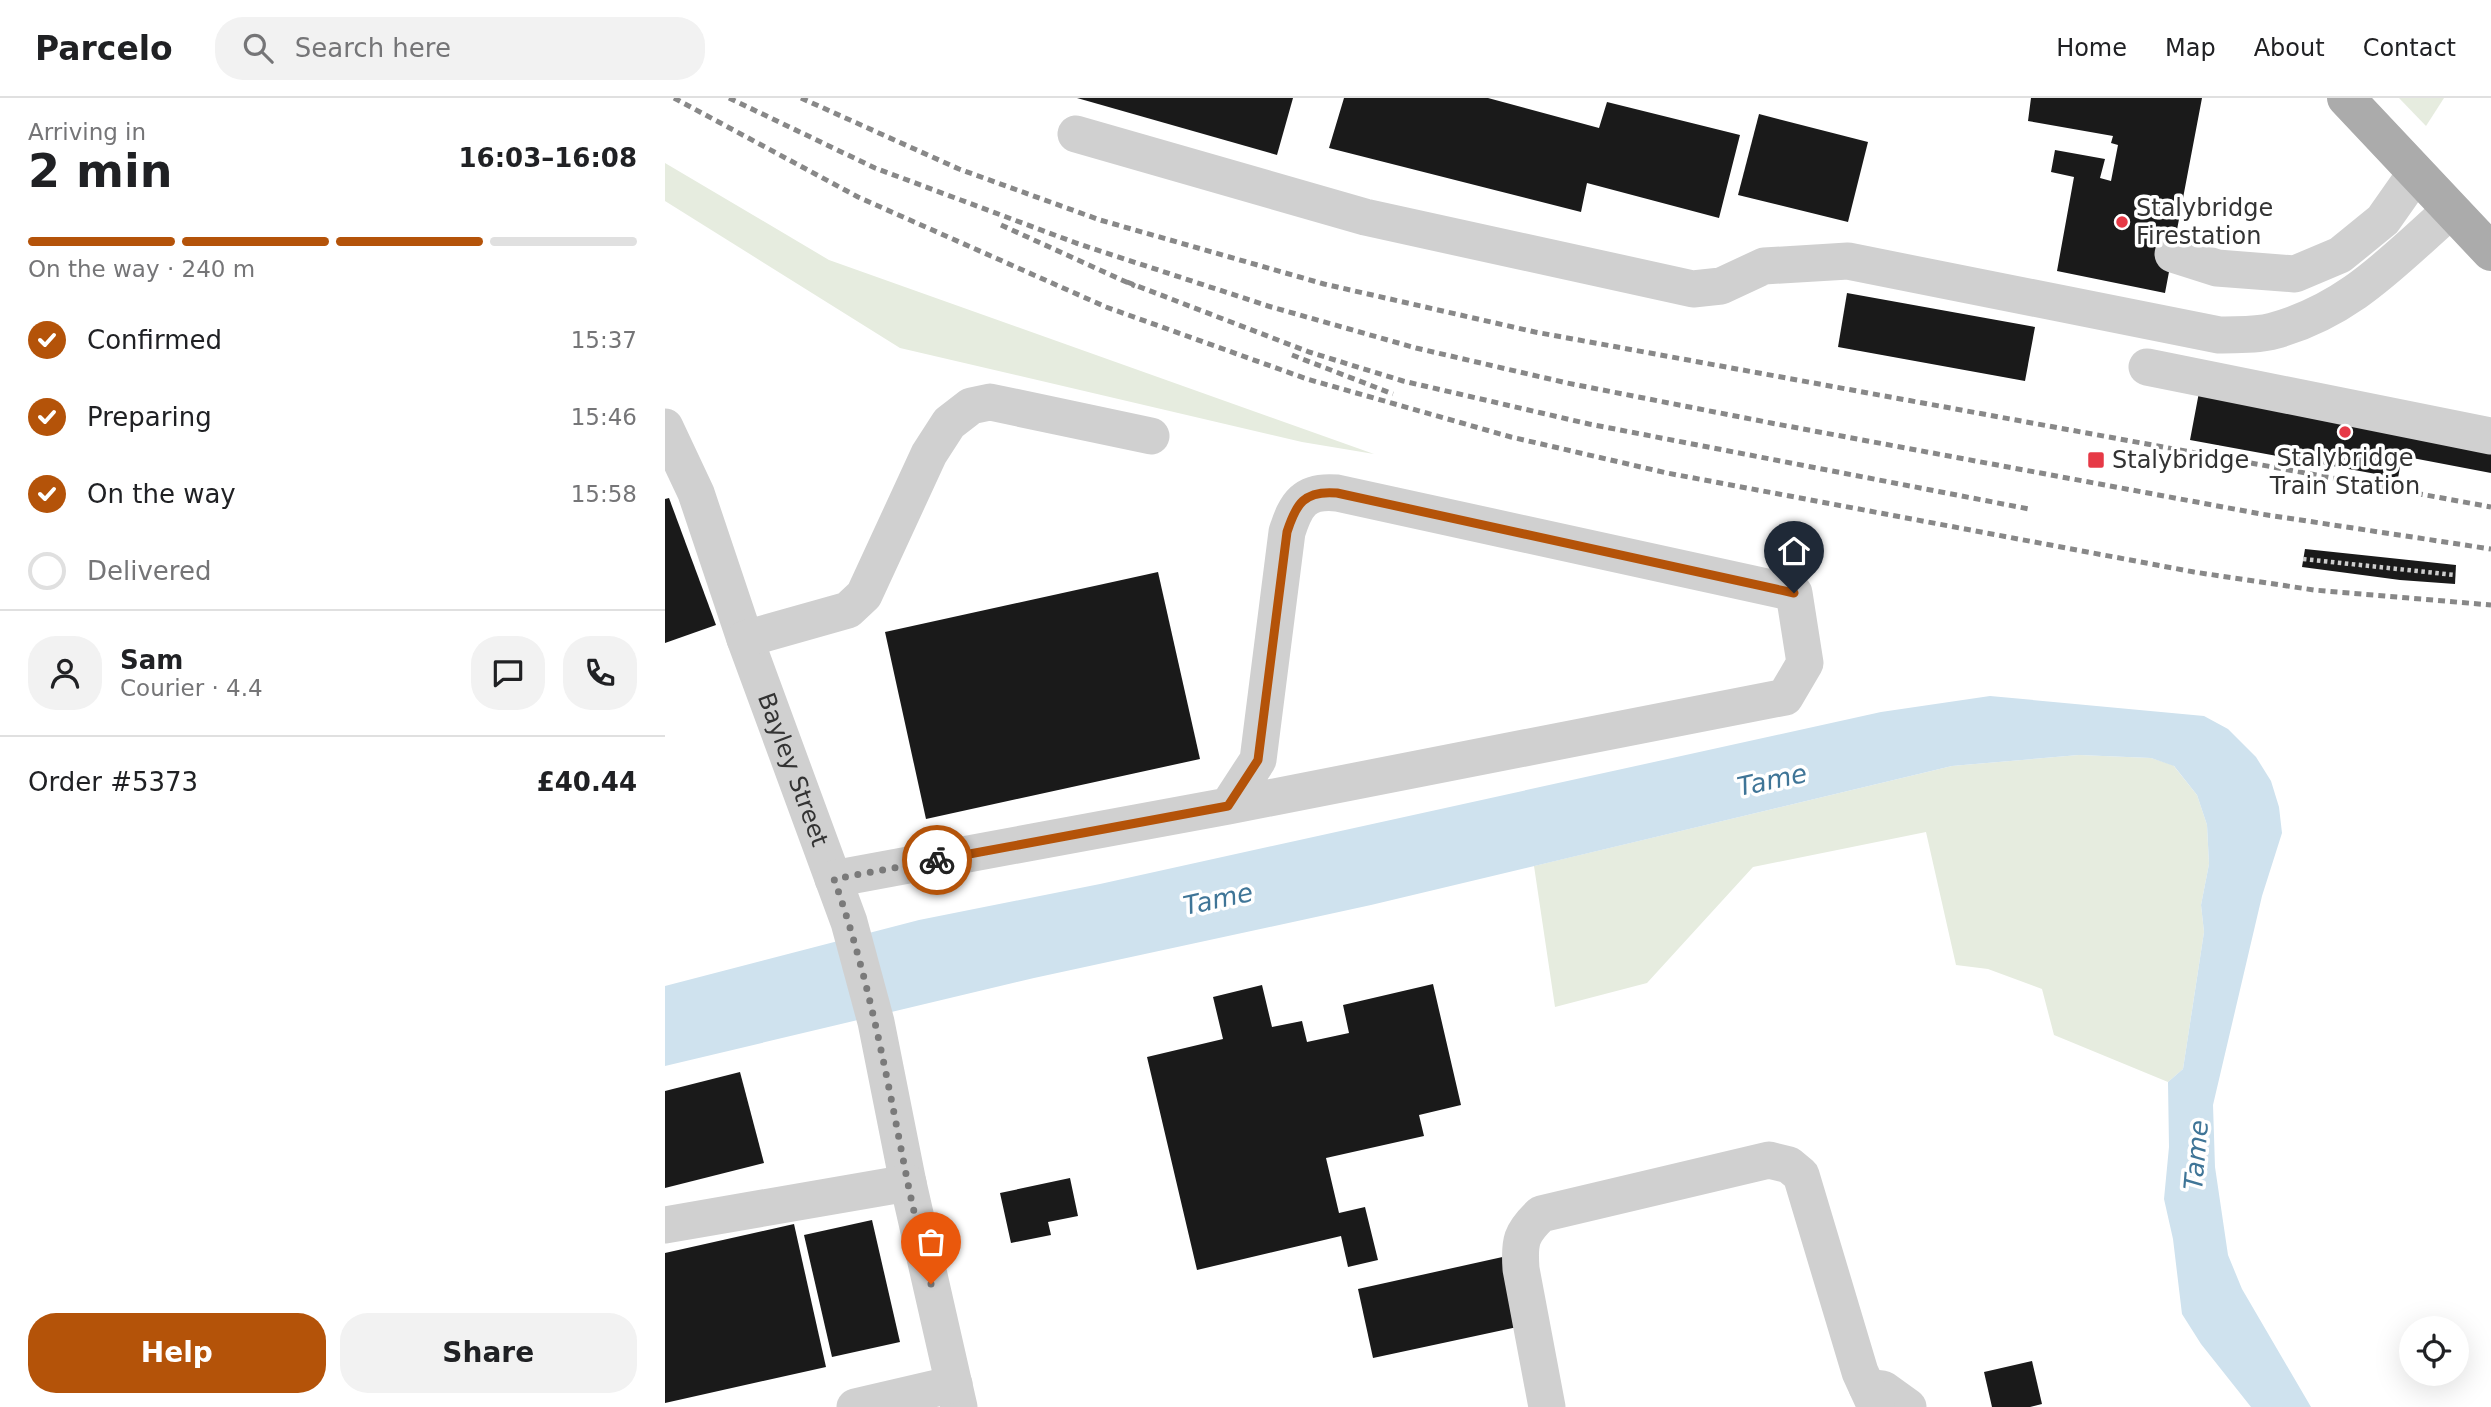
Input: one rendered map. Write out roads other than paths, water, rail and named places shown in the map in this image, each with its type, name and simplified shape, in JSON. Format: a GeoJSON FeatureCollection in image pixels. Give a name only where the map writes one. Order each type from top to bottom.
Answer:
{"type":"FeatureCollection","features":[{"type":"Feature","properties":{"kind":"main road"},"geometry":{"type":"LineString","coordinates":[[2346,98],[2491,252]]}},
{"type":"Feature","properties":{"kind":"street"},"geometry":{"type":"LineString","coordinates":[[1076,134],[1365,217],[1693,289],[1721,286],[1763,266],[1847,261],[2219,335],[2271,332],[2328,311],[2361,290],[2451,210]]}},
{"type":"Feature","properties":{"kind":"street"},"geometry":{"type":"LineString","coordinates":[[2173,254],[2217,268],[2295,274],[2340,255],[2383,220],[2416,173]]}},
{"type":"Feature","properties":{"kind":"street"},"geometry":{"type":"LineString","coordinates":[[2147,367],[2491,436]]}},
{"type":"Feature","properties":{"kind":"street"},"geometry":{"type":"LineString","coordinates":[[745,639],[848,610],[864,595],[929,454],[949,422],[971,406],[990,401],[1151,436]]}},
{"type":"Feature","properties":{"kind":"street","name":"Bayley Street"},"geometry":{"type":"LineString","coordinates":[[665,427],[696,493],[745,639],[849,922],[876,1022],[908,1183],[957,1396]]}},
{"type":"Feature","properties":{"kind":"street"},"geometry":{"type":"LineString","coordinates":[[834,879],[1228,806],[1785,697],[1805,663],[1794,593],[1337,493],[1326,492],[1307,497],[1294,510],[1287,532],[1258,760],[1228,806]]}},
{"type":"Feature","properties":{"kind":"street"},"geometry":{"type":"LineString","coordinates":[[1547,1407],[1521,1269],[1520,1246],[1526,1228],[1541,1214],[1769,1160],[1789,1165],[1801,1175],[1860,1372],[1872,1397],[1883,1390],[1908,1407]]}},
{"type":"Feature","properties":{"kind":"street"},"geometry":{"type":"LineString","coordinates":[[665,1225],[908,1183]]}},
{"type":"Feature","properties":{"kind":"street"},"geometry":{"type":"LineString","coordinates":[[855,1407],[957,1396]]}},
{"type":"Feature","properties":{"kind":"water","name":"Tame"},"geometry":{"type":"Polygon","coordinates":[[[1990,696],[2204,716],[2228,729],[2256,757],[2271,781],[2279,807],[2282,833],[2262,896],[2213,1105],[2215,1167],[2228,1255],[2242,1289],[2311,1407],[2251,1407],[2201,1344],[2182,1314],[2173,1239],[2164,1199],[2169,1147],[2168,1082],[2183,1069],[2204,932],[2201,905],[2209,864],[2207,825],[2197,795],[2174,766],[2151,758],[2079,755],[1952,766],[1371,905],[1034,978],[665,1066],[665,986],[919,920],[1100,884],[1881,712],[1990,696]]]}},
{"type":"Feature","properties":{"kind":"railway"},"geometry":{"type":"LineString","coordinates":[[674,98],[858,197],[1106,307],[1307,379],[1511,437],[1667,473],[2194,572],[2314,590],[2491,605]]}},
{"type":"Feature","properties":{"kind":"railway"},"geometry":{"type":"LineString","coordinates":[[729,98],[875,168],[1076,243],[1268,306],[1416,348],[1567,383],[1771,423],[2261,514],[2491,549]]}},
{"type":"Feature","properties":{"kind":"railway"},"geometry":{"type":"LineString","coordinates":[[801,98],[959,169],[1100,220],[1324,284],[1535,332],[2491,507]]}},
{"type":"Feature","properties":{"kind":"railway"},"geometry":{"type":"LineString","coordinates":[[1001,225],[1135,286]]}},
{"type":"Feature","properties":{"kind":"railway"},"geometry":{"type":"LineString","coordinates":[[1127,282],[1309,352],[1403,381],[1589,424],[2029,509]]}},
{"type":"Feature","properties":{"kind":"railway"},"geometry":{"type":"LineString","coordinates":[[1292,355],[1393,394]]}},
{"type":"Feature","properties":{"kind":"place","name":"Stalybridge Firestation"},"geometry":{"type":"Point","coordinates":[2122,222]}},
{"type":"Feature","properties":{"kind":"place","name":"Stalybridge Train Station"},"geometry":{"type":"Point","coordinates":[2345,432]}},
{"type":"Feature","properties":{"kind":"place","name":"Stalybridge"},"geometry":{"type":"Point","coordinates":[2096,460]}}]}
